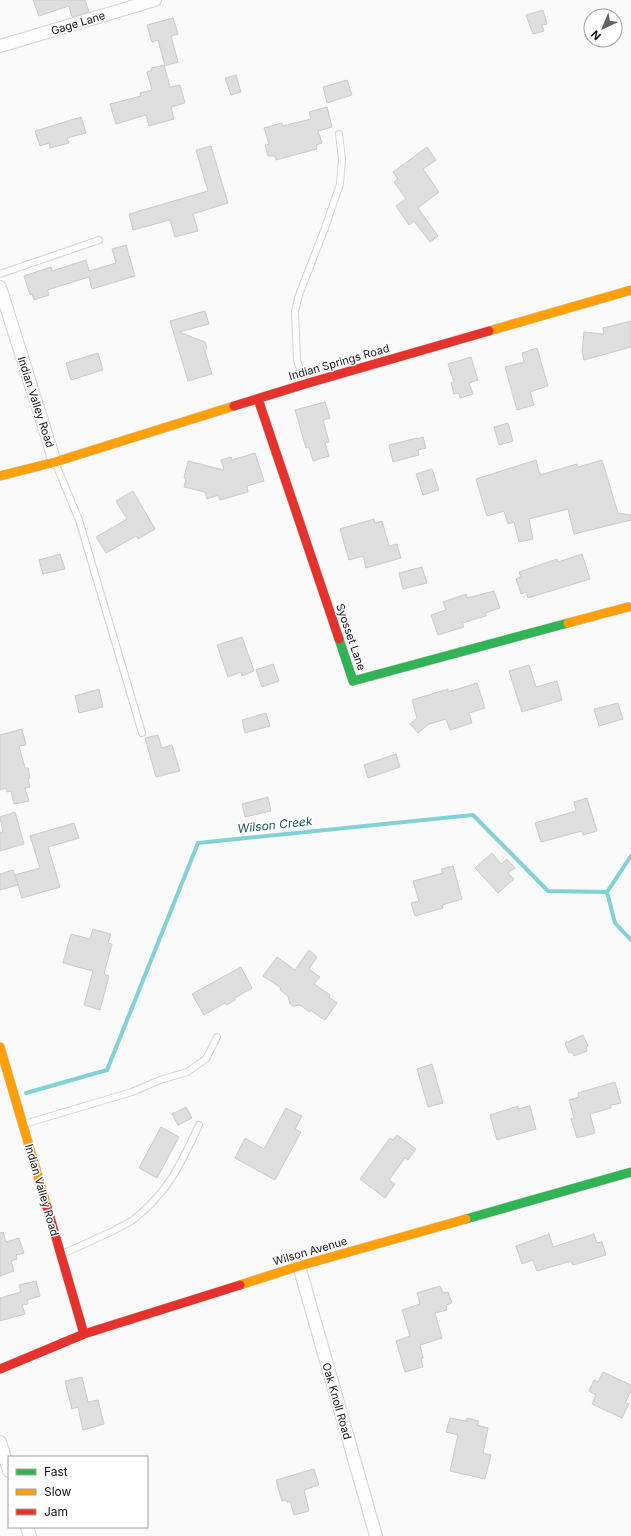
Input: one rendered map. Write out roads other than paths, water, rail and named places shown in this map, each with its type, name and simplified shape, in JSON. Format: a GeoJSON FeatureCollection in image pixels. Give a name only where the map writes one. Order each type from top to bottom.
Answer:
{"type":"FeatureCollection","features":[{"type":"Feature","properties":{"kind":"street","name":"Gage Lane"},"geometry":{"type":"LineString","coordinates":[[0,46],[155,0]]}},
{"type":"Feature","properties":{"kind":"street","name":"Indian Valley Road"},"geometry":{"type":"LineString","coordinates":[[0,287],[55,462],[0,476]]}},
{"type":"Feature","properties":{"kind":"street","name":"Indian Springs Road"},"geometry":{"type":"LineString","coordinates":[[55,462],[304,384],[631,290]]}},
{"type":"Feature","properties":{"kind":"street","name":"Syosset Lane"},"geometry":{"type":"LineString","coordinates":[[258,399],[352,680],[628,607]]}},
{"type":"Feature","properties":{"kind":"street","name":"Indian Valley Road"},"geometry":{"type":"LineString","coordinates":[[0,1047],[84,1334]]}},
{"type":"Feature","properties":{"kind":"street","name":"Wilson Avenue"},"geometry":{"type":"LineString","coordinates":[[0,1369],[84,1334],[299,1266],[631,1172]]}},
{"type":"Feature","properties":{"kind":"street","name":"Oak Knoll Road"},"geometry":{"type":"LineString","coordinates":[[299,1266],[376,1536]]}},
{"type":"Feature","properties":{"kind":"street"},"geometry":{"type":"LineString","coordinates":[[0,1442],[8,1467]]}},
{"type":"Feature","properties":{"kind":"lane"},"geometry":{"type":"LineString","coordinates":[[304,384],[297,360],[295,311],[299,295],[340,184],[342,159],[339,134]]}},
{"type":"Feature","properties":{"kind":"lane"},"geometry":{"type":"LineString","coordinates":[[0,274],[99,240]]}},
{"type":"Feature","properties":{"kind":"lane"},"geometry":{"type":"LineString","coordinates":[[55,462],[79,520],[142,733]]}},
{"type":"Feature","properties":{"kind":"lane"},"geometry":{"type":"LineString","coordinates":[[23,1124],[132,1092],[160,1080],[187,1072],[206,1059],[217,1037]]}},
{"type":"Feature","properties":{"kind":"lane"},"geometry":{"type":"LineString","coordinates":[[61,1255],[91,1242],[133,1220],[153,1202],[171,1180],[199,1125]]}},
{"type":"Feature","properties":{"kind":"waterway","name":"Wilson Creek"},"geometry":{"type":"LineString","coordinates":[[26,1093],[107,1070],[198,843],[473,815],[548,891],[607,892],[631,856]]}},
{"type":"Feature","properties":{"kind":"waterway"},"geometry":{"type":"LineString","coordinates":[[607,892],[615,923],[631,940]]}}]}
